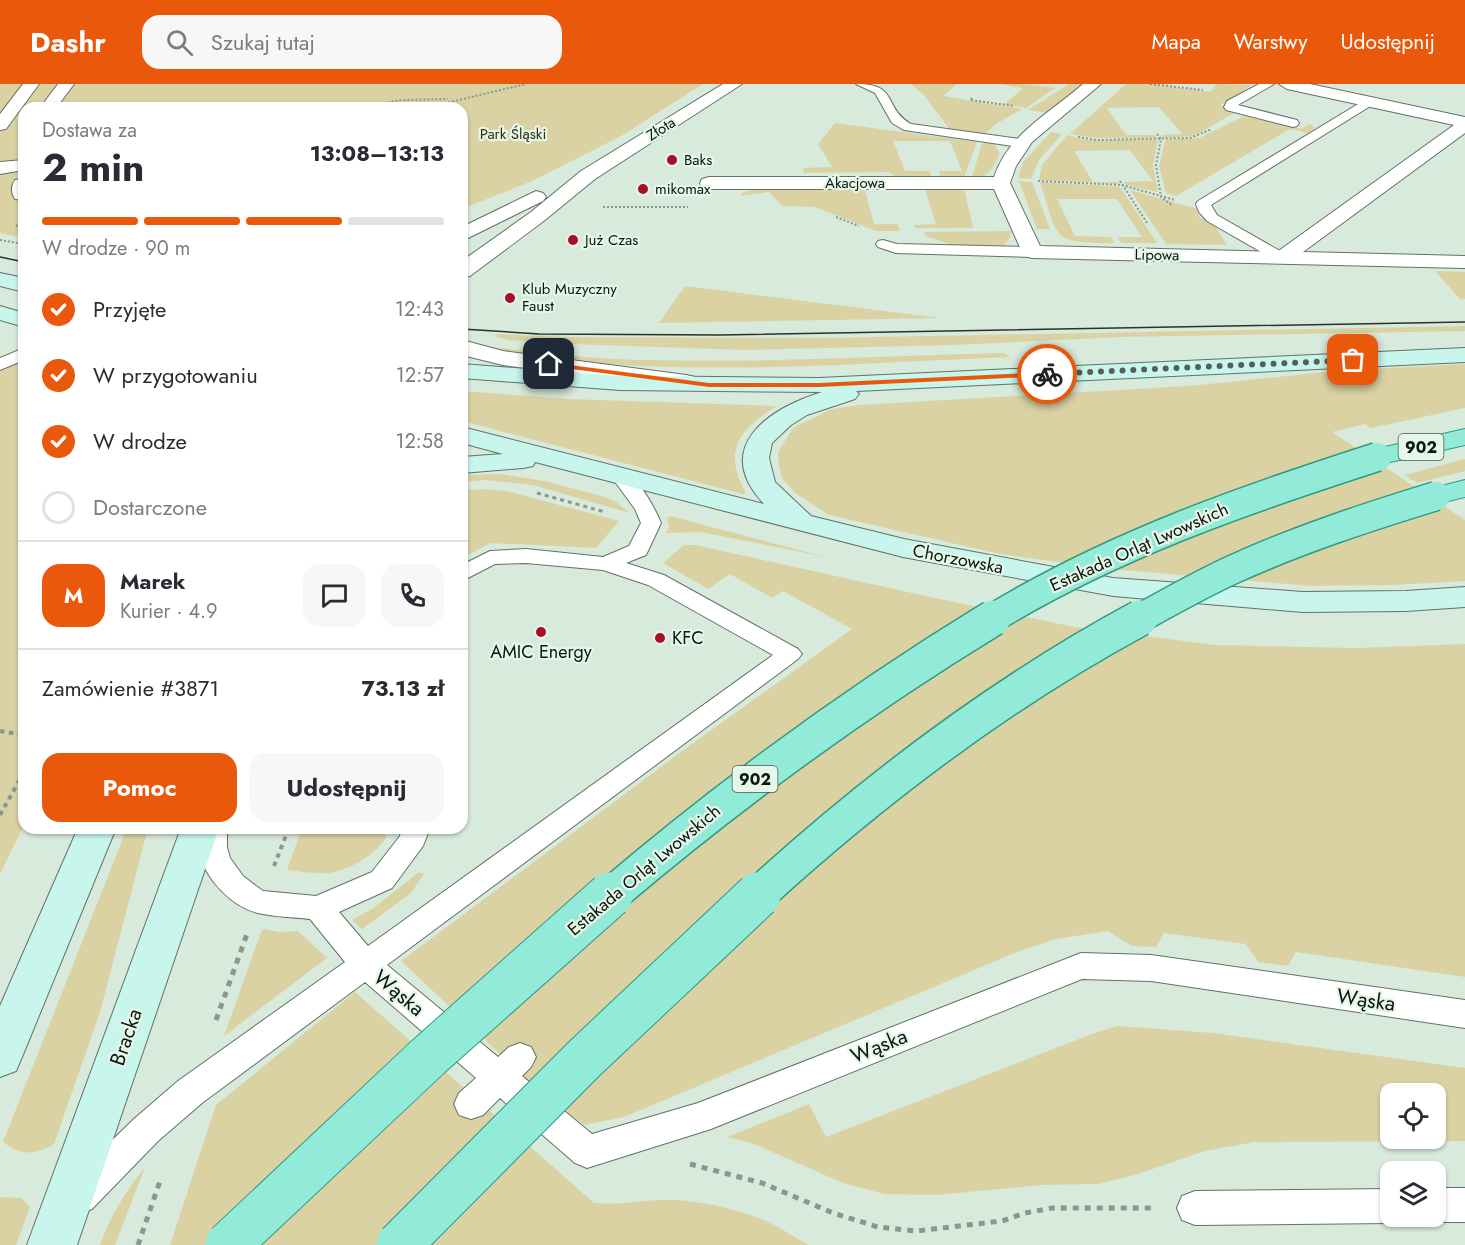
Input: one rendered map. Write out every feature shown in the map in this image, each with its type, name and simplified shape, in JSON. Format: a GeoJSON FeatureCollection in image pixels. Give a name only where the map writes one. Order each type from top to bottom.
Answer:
{"type":"FeatureCollection","features":[{"type":"Feature","properties":{"kind":"main road"},"geometry":{"type":"LineString","coordinates":[[0,279],[18,284]]}},
{"type":"Feature","properties":{"kind":"main road"},"geometry":{"type":"LineString","coordinates":[[0,313],[18,318]]}},
{"type":"Feature","properties":{"kind":"main road"},"geometry":{"type":"LineString","coordinates":[[468,372],[620,383],[819,385],[1465,355]]}},
{"type":"Feature","properties":{"kind":"main road"},"geometry":{"type":"LineString","coordinates":[[804,525],[764,486],[758,474],[755,458],[759,442],[768,430],[787,415],[838,396],[942,379]]}},
{"type":"Feature","properties":{"kind":"main road","name":"Chorzowska"},"geometry":{"type":"LineString","coordinates":[[468,437],[804,525],[903,548],[1113,587],[1303,602],[1406,601],[1465,597]]}},
{"type":"Feature","properties":{"kind":"main road","name":"Estakada Orląt Lwowskich"},"geometry":{"type":"LineString","coordinates":[[228,1245],[386,1094],[605,899],[782,757],[944,647],[1080,570],[1173,528],[1263,492],[1377,458],[1465,437]]}},
{"type":"Feature","properties":{"kind":"main road"},"geometry":{"type":"LineString","coordinates":[[468,465],[550,458]]}},
{"type":"Feature","properties":{"kind":"main road"},"geometry":{"type":"LineString","coordinates":[[399,1245],[674,971],[846,818],[938,746],[1007,697],[1125,625],[1205,583],[1282,548],[1337,527],[1450,492]]}},
{"type":"Feature","properties":{"kind":"main road"},"geometry":{"type":"LineString","coordinates":[[0,1057],[94,834]]}},
{"type":"Feature","properties":{"kind":"main road","name":"Bracka"},"geometry":{"type":"LineString","coordinates":[[58,1228],[198,834]]}},
{"type":"Feature","properties":{"kind":"street"},"geometry":{"type":"LineString","coordinates":[[0,125],[31,84]]}},
{"type":"Feature","properties":{"kind":"street"},"geometry":{"type":"LineString","coordinates":[[52,102],[66,84]]}},
{"type":"Feature","properties":{"kind":"street","name":"Złota"},"geometry":{"type":"LineString","coordinates":[[468,267],[538,216],[588,175],[734,84]]}},
{"type":"Feature","properties":{"kind":"street"},"geometry":{"type":"LineString","coordinates":[[1032,252],[1001,183],[1008,159],[1019,143],[1093,84]]}},
{"type":"Feature","properties":{"kind":"street"},"geometry":{"type":"LineString","coordinates":[[1287,84],[1465,123]]}},
{"type":"Feature","properties":{"kind":"street"},"geometry":{"type":"LineString","coordinates":[[1282,258],[1465,123]]}},
{"type":"Feature","properties":{"kind":"street"},"geometry":{"type":"LineString","coordinates":[[0,168],[18,166]]}},
{"type":"Feature","properties":{"kind":"street","name":"Złota"},"geometry":{"type":"LineString","coordinates":[[468,232],[519,204],[588,175]]}},
{"type":"Feature","properties":{"kind":"street","name":"Akacjowa"},"geometry":{"type":"LineString","coordinates":[[709,183],[1001,183]]}},
{"type":"Feature","properties":{"kind":"street"},"geometry":{"type":"LineString","coordinates":[[0,185],[18,187]]}},
{"type":"Feature","properties":{"kind":"street","name":"Lipowa"},"geometry":{"type":"LineString","coordinates":[[1032,252],[1465,262]]}},
{"type":"Feature","properties":{"kind":"street"},"geometry":{"type":"LineString","coordinates":[[468,348],[503,358],[709,385]]}},
{"type":"Feature","properties":{"kind":"lane"},"geometry":{"type":"LineString","coordinates":[[862,84],[880,91],[896,120],[908,127],[1019,143]]}},
{"type":"Feature","properties":{"kind":"lane"},"geometry":{"type":"LineString","coordinates":[[1268,84],[1231,104],[1230,107],[1293,123]]}},
{"type":"Feature","properties":{"kind":"lane"},"geometry":{"type":"LineString","coordinates":[[1282,258],[1212,218],[1203,204],[1368,102]]}},
{"type":"Feature","properties":{"kind":"lane"},"geometry":{"type":"LineString","coordinates":[[883,244],[896,248],[1032,252]]}},
{"type":"Feature","properties":{"kind":"lane"},"geometry":{"type":"LineString","coordinates":[[0,365],[18,356]]}},
{"type":"Feature","properties":{"kind":"lane"},"geometry":{"type":"LineString","coordinates":[[606,564],[638,550],[651,523],[645,508],[620,476]]}},
{"type":"Feature","properties":{"kind":"lane"},"geometry":{"type":"LineString","coordinates":[[58,1228],[146,1130],[190,1092],[790,654],[656,580],[606,564],[526,556],[490,558],[468,571]]}},
{"type":"Feature","properties":{"kind":"lane"},"geometry":{"type":"LineString","coordinates":[[213,834],[214,856],[233,884],[251,898],[259,902],[318,908],[382,880],[414,834]]}},
{"type":"Feature","properties":{"kind":"lane","name":"Wąska"},"geometry":{"type":"LineString","coordinates":[[318,908],[364,963],[509,1067],[587,1152],[699,1118],[1081,966],[1151,968],[1465,1014]]}},
{"type":"Feature","properties":{"kind":"lane"},"geometry":{"type":"LineString","coordinates":[[471,1104],[509,1067]]}},
{"type":"Feature","properties":{"kind":"lane"},"geometry":{"type":"LineString","coordinates":[[1446,1205],[1465,1205]]}},
{"type":"Feature","properties":{"kind":"lane"},"geometry":{"type":"LineString","coordinates":[[1195,1208],[1380,1206]]}},
{"type":"Feature","properties":{"kind":"path"},"geometry":{"type":"LineString","coordinates":[[444,102],[525,84]]}},
{"type":"Feature","properties":{"kind":"path"},"geometry":{"type":"LineString","coordinates":[[1150,84],[1247,96]]}},
{"type":"Feature","properties":{"kind":"path"},"geometry":{"type":"LineString","coordinates":[[972,98],[970,100],[1015,107]]}},
{"type":"Feature","properties":{"kind":"path"},"geometry":{"type":"LineString","coordinates":[[390,102],[454,99]]}},
{"type":"Feature","properties":{"kind":"path"},"geometry":{"type":"LineString","coordinates":[[1075,137],[1084,140],[1197,137],[1243,111]]}},
{"type":"Feature","properties":{"kind":"path"},"geometry":{"type":"LineString","coordinates":[[1157,134],[1161,139],[1156,165],[1161,196],[1173,206]]}},
{"type":"Feature","properties":{"kind":"path"},"geometry":{"type":"LineString","coordinates":[[1037,173],[1035,181],[1039,191]]}},
{"type":"Feature","properties":{"kind":"path"},"geometry":{"type":"LineString","coordinates":[[1035,181],[1122,185],[1205,208]]}},
{"type":"Feature","properties":{"kind":"path"},"geometry":{"type":"LineString","coordinates":[[1120,181],[1151,229]]}},
{"type":"Feature","properties":{"kind":"path"},"geometry":{"type":"LineString","coordinates":[[603,207],[679,207]]}},
{"type":"Feature","properties":{"kind":"path"},"geometry":{"type":"LineString","coordinates":[[0,240],[18,243]]}},
{"type":"Feature","properties":{"kind":"path"},"geometry":{"type":"LineString","coordinates":[[535,493],[614,515]]}},
{"type":"Feature","properties":{"kind":"path"},"geometry":{"type":"LineString","coordinates":[[0,731],[18,734]]}},
{"type":"Feature","properties":{"kind":"path"},"geometry":{"type":"LineString","coordinates":[[0,815],[18,783]]}},
{"type":"Feature","properties":{"kind":"path"},"geometry":{"type":"LineString","coordinates":[[684,1164],[695,1164],[762,1183],[833,1213],[878,1227],[916,1231],[1002,1221],[1025,1213],[1052,1208],[1195,1208]]}},
{"type":"Feature","properties":{"kind":"green space","name":"Park Śląski"},"geometry":{"type":"Polygon","coordinates":[[[0,84],[703,84],[621,136],[532,181],[468,207],[468,102],[18,102],[18,237],[0,233],[0,84]]]}},
{"type":"Feature","properties":{"kind":"green space"},"geometry":{"type":"Polygon","coordinates":[[[911,84],[957,84],[943,96],[1022,109],[996,124],[985,134],[950,130],[924,95],[911,84]]]}},
{"type":"Feature","properties":{"kind":"green space"},"geometry":{"type":"Polygon","coordinates":[[[999,84],[1025,84],[1055,88],[1026,108],[972,99],[1005,104],[1023,88],[999,84]]]}},
{"type":"Feature","properties":{"kind":"green space"},"geometry":{"type":"Polygon","coordinates":[[[1069,84],[1082,84],[1049,113],[1028,110],[1069,84]]]}},
{"type":"Feature","properties":{"kind":"green space"},"geometry":{"type":"Polygon","coordinates":[[[1126,84],[1148,84],[1211,92],[1216,84],[1252,85],[1220,105],[1234,113],[1194,136],[1164,138],[1161,135],[1182,134],[1159,107],[1107,108],[1126,135],[1155,135],[1157,138],[1095,138],[1070,134],[1126,84]]]}},
{"type":"Feature","properties":{"kind":"green space"},"geometry":{"type":"Polygon","coordinates":[[[1244,116],[1301,129],[1310,124],[1315,128],[1308,133],[1290,129],[1176,196],[1166,193],[1159,166],[1165,140],[1199,138],[1244,116]]]}},
{"type":"Feature","properties":{"kind":"green space"},"geometry":{"type":"Polygon","coordinates":[[[835,123],[977,142],[964,178],[940,178],[939,171],[962,171],[950,141],[893,141],[905,171],[930,171],[931,177],[896,177],[889,172],[804,173],[803,168],[832,167],[818,144],[835,123]]]}},
{"type":"Feature","properties":{"kind":"green space"},"geometry":{"type":"Polygon","coordinates":[[[1051,132],[1062,134],[1039,160],[1031,179],[1018,178],[1023,162],[1051,132]]]}},
{"type":"Feature","properties":{"kind":"green space"},"geometry":{"type":"Polygon","coordinates":[[[1067,135],[1084,140],[1158,140],[1153,165],[1158,192],[1126,185],[1124,182],[1153,181],[1130,150],[1074,151],[1093,182],[1117,182],[1119,184],[1039,180],[1042,165],[1067,135]]]}},
{"type":"Feature","properties":{"kind":"green space"},"geometry":{"type":"Polygon","coordinates":[[[985,141],[994,144],[1000,154],[987,174],[972,178],[981,146],[985,141]]]}},
{"type":"Feature","properties":{"kind":"green space"},"geometry":{"type":"Polygon","coordinates":[[[1019,181],[1032,182],[1050,229],[1037,229],[1019,181]]]}},
{"type":"Feature","properties":{"kind":"green space"},"geometry":{"type":"Polygon","coordinates":[[[1040,182],[1120,187],[1157,243],[1121,243],[1118,237],[1142,237],[1117,199],[1057,199],[1075,236],[1111,237],[1114,243],[1078,242],[1067,239],[1055,227],[1040,182]]]}},
{"type":"Feature","properties":{"kind":"green space"},"geometry":{"type":"Polygon","coordinates":[[[757,188],[964,188],[973,228],[915,228],[914,225],[936,224],[925,189],[865,190],[874,224],[898,224],[900,231],[876,231],[815,207],[782,206],[769,192],[740,196],[742,193],[757,188]]]}},
{"type":"Feature","properties":{"kind":"green space"},"geometry":{"type":"Polygon","coordinates":[[[1130,190],[1198,209],[1199,217],[1215,226],[1227,245],[1166,244],[1130,190]]]}},
{"type":"Feature","properties":{"kind":"green space"},"geometry":{"type":"Polygon","coordinates":[[[1011,231],[1008,241],[999,247],[988,249],[974,249],[947,243],[926,236],[924,232],[1011,231]]]}},
{"type":"Feature","properties":{"kind":"green space"},"geometry":{"type":"Polygon","coordinates":[[[1435,271],[1465,272],[1465,299],[1460,299],[1435,271]]]}},
{"type":"Feature","properties":{"kind":"green space"},"geometry":{"type":"Polygon","coordinates":[[[685,286],[941,318],[659,323],[685,286]]]}},
{"type":"Feature","properties":{"kind":"green space"},"geometry":{"type":"Polygon","coordinates":[[[1465,326],[1465,331],[1121,337],[953,345],[745,350],[508,340],[496,337],[495,334],[560,337],[822,338],[1465,326]]]}},
{"type":"Feature","properties":{"kind":"green space"},"geometry":{"type":"Polygon","coordinates":[[[489,347],[586,357],[689,361],[1004,353],[1010,357],[778,367],[662,367],[546,358],[508,353],[489,347]]]}},
{"type":"Feature","properties":{"kind":"green space"},"geometry":{"type":"Polygon","coordinates":[[[18,362],[20,834],[0,874],[0,372],[18,362]]]}},
{"type":"Feature","properties":{"kind":"green space"},"geometry":{"type":"Polygon","coordinates":[[[1465,364],[1465,408],[1371,428],[1365,424],[1332,432],[1465,520],[1465,581],[1311,586],[1109,569],[1000,554],[829,515],[794,492],[782,478],[779,465],[778,452],[794,427],[832,409],[859,405],[1189,386],[1335,371],[1465,364]]]}},
{"type":"Feature","properties":{"kind":"green space"},"geometry":{"type":"Polygon","coordinates":[[[468,391],[568,399],[777,406],[753,423],[738,442],[735,465],[746,493],[468,423],[468,391]]]}},
{"type":"Feature","properties":{"kind":"green space"},"geometry":{"type":"Polygon","coordinates":[[[1465,459],[1465,471],[1417,483],[1405,475],[1465,459]]]}},
{"type":"Feature","properties":{"kind":"green space"},"geometry":{"type":"Polygon","coordinates":[[[500,474],[544,481],[605,497],[630,513],[533,485],[486,480],[468,482],[468,475],[500,474]]]}},
{"type":"Feature","properties":{"kind":"green space"},"geometry":{"type":"Polygon","coordinates":[[[488,489],[511,492],[619,521],[596,548],[491,543],[468,555],[468,490],[488,489]]]}},
{"type":"Feature","properties":{"kind":"green space"},"geometry":{"type":"Polygon","coordinates":[[[670,516],[826,557],[701,532],[666,533],[669,527],[667,518],[670,516]]]}},
{"type":"Feature","properties":{"kind":"green space"},"geometry":{"type":"Polygon","coordinates":[[[684,545],[695,545],[1074,627],[1215,645],[1357,648],[1465,644],[1465,977],[1296,952],[1288,966],[1258,962],[1246,944],[1164,933],[1156,947],[1132,946],[1108,931],[1056,939],[1017,952],[624,1117],[584,1125],[532,1084],[401,961],[685,749],[852,629],[783,591],[772,598],[730,574],[708,589],[663,563],[684,545]]]}},
{"type":"Feature","properties":{"kind":"green space"},"geometry":{"type":"Polygon","coordinates":[[[125,834],[146,834],[100,1012],[54,1144],[34,1152],[22,1152],[3,1142],[125,834]]]}},
{"type":"Feature","properties":{"kind":"green space"},"geometry":{"type":"Polygon","coordinates":[[[300,834],[386,834],[386,838],[368,856],[343,870],[311,873],[287,870],[300,834]]]}},
{"type":"Feature","properties":{"kind":"green space"},"geometry":{"type":"Polygon","coordinates":[[[419,872],[424,874],[411,893],[362,929],[352,920],[372,909],[419,872]]]}},
{"type":"Feature","properties":{"kind":"green space"},"geometry":{"type":"Polygon","coordinates":[[[262,929],[280,932],[298,931],[327,958],[224,1036],[262,929]]]}},
{"type":"Feature","properties":{"kind":"green space"},"geometry":{"type":"Polygon","coordinates":[[[355,992],[594,1203],[615,1204],[667,1200],[713,1205],[761,1219],[809,1245],[170,1245],[216,1105],[355,992]]]}},
{"type":"Feature","properties":{"kind":"green space"},"geometry":{"type":"Polygon","coordinates":[[[1117,1026],[1213,1033],[1465,1068],[1465,1141],[1446,1141],[1446,1083],[1380,1083],[1380,1141],[1255,1142],[1205,1151],[1135,1175],[1097,1184],[1041,1185],[936,1195],[884,1194],[843,1183],[752,1143],[727,1137],[809,1104],[826,1137],[1117,1026]]]}},
{"type":"Feature","properties":{"kind":"green space"},"geometry":{"type":"Polygon","coordinates":[[[145,1167],[115,1245],[100,1245],[119,1204],[145,1167]]]}},
{"type":"Feature","properties":{"kind":"green space"},"geometry":{"type":"Polygon","coordinates":[[[0,1197],[21,1198],[30,1207],[16,1245],[0,1245],[0,1197]]]}},
{"type":"Feature","properties":{"kind":"tram line"},"geometry":{"type":"LineString","coordinates":[[0,257],[18,261]]}},
{"type":"Feature","properties":{"kind":"tram line"},"geometry":{"type":"LineString","coordinates":[[468,329],[539,334],[720,335],[1465,322]]}},
{"type":"Feature","properties":{"kind":"way so far"},"geometry":{"type":"LineString","coordinates":[[1047,374],[1353,360]]}},
{"type":"Feature","properties":{"kind":"place","name":"Baks"},"geometry":{"type":"Point","coordinates":[672,160]}},
{"type":"Feature","properties":{"kind":"place","name":"mikomax"},"geometry":{"type":"Point","coordinates":[643,189]}},
{"type":"Feature","properties":{"kind":"place","name":"Już Czas"},"geometry":{"type":"Point","coordinates":[573,240]}},
{"type":"Feature","properties":{"kind":"place","name":"Klub Muzyczny Faust"},"geometry":{"type":"Point","coordinates":[510,298]}},
{"type":"Feature","properties":{"kind":"place","name":"AMIC Energy"},"geometry":{"type":"Point","coordinates":[541,632]}},
{"type":"Feature","properties":{"kind":"place","name":"KFC"},"geometry":{"type":"Point","coordinates":[660,638]}},
{"type":"Feature","properties":{"kind":"route"},"geometry":{"type":"LineString","coordinates":[[549,364],[709,385],[819,385],[1047,374]]}}]}
